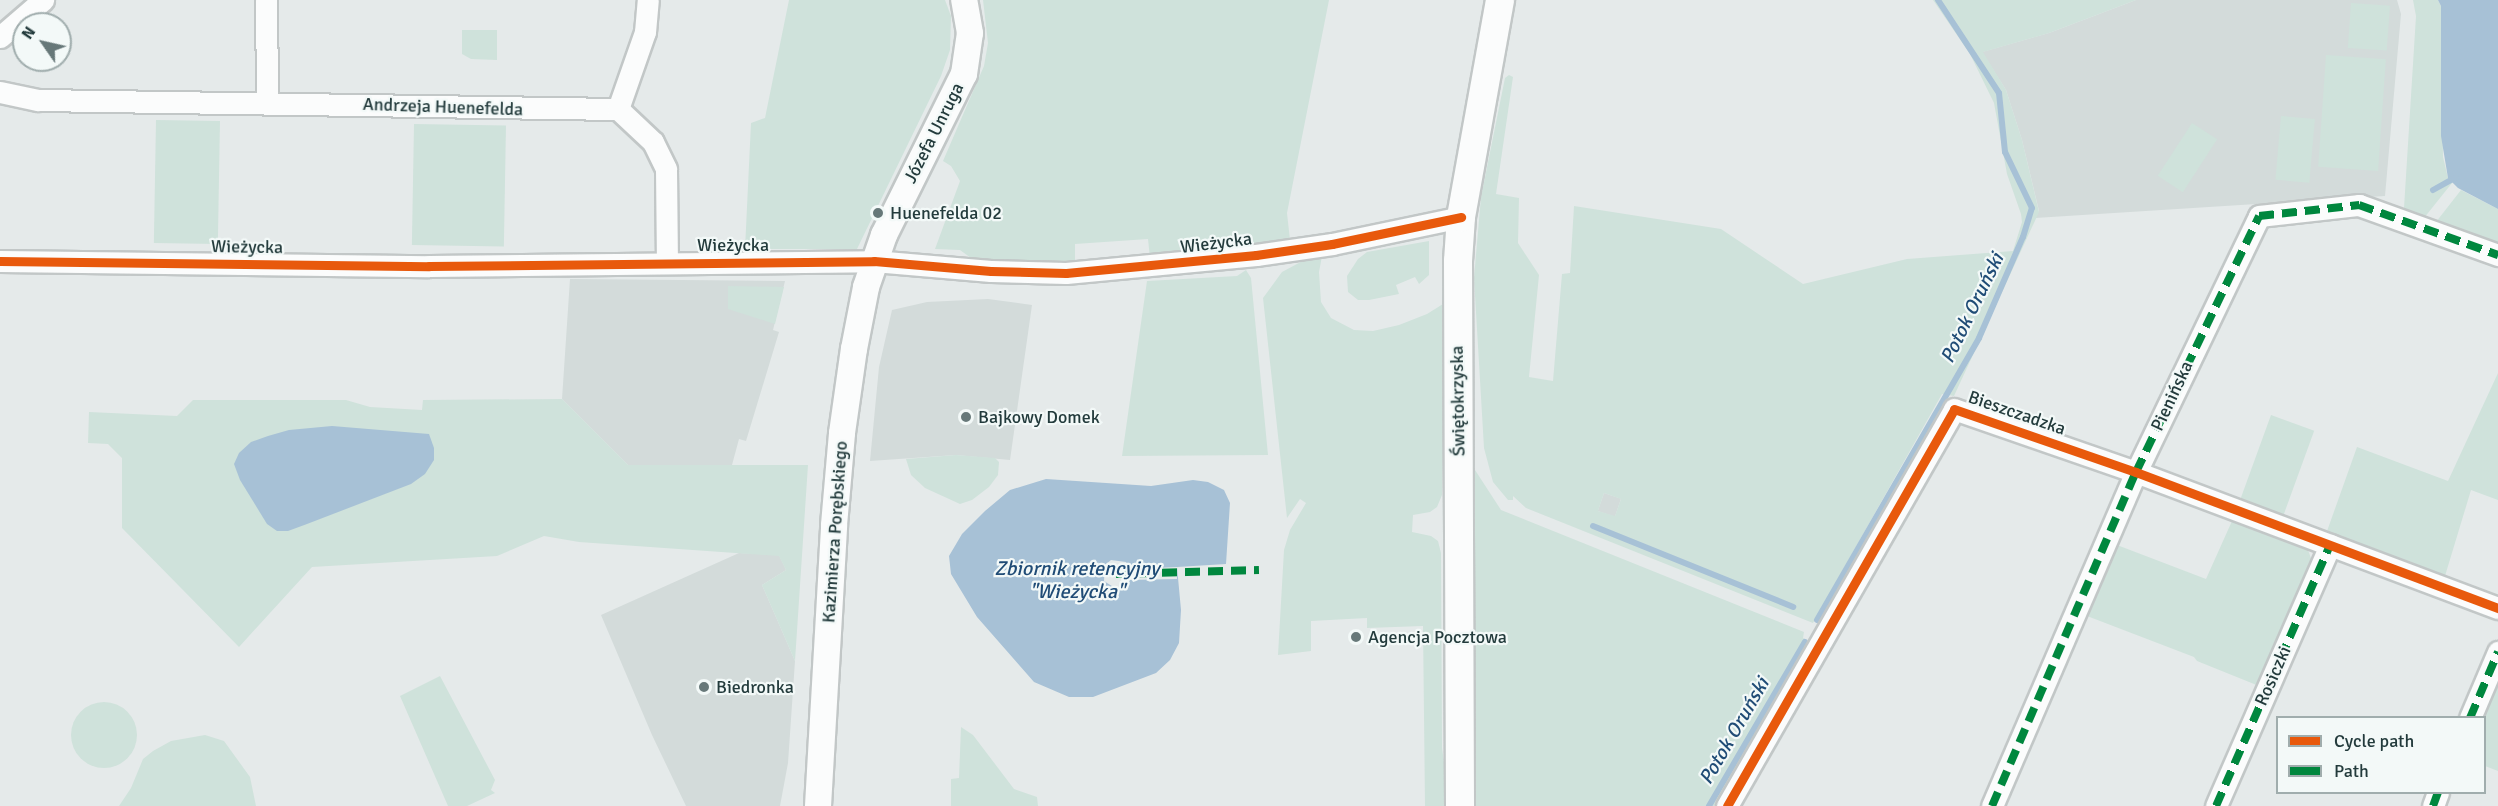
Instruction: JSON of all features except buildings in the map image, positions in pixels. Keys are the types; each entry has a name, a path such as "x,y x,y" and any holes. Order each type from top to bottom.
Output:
{"main road":[{"name":"Świętokrzyska","path":"1460,806 1457,334 1461,217 1500,0"}],"street":[{"path":"0,37 43,0"},
{"path":"266,0 267,102"},
{"path":"648,0 645,32 618,109 653,142 666,169 667,262"},
{"name":"Józefa Unruga","path":"874,261 884,235 964,74 970,33 964,0"},
{"name":"Andrzeja Huenefelda","path":"0,92 38,100 618,109"},
{"name":"Pienińska","path":"1992,806 2136,472 2259,216 2360,205 2498,255"},
{"name":"Wieżycka","path":"0,261 429,266 874,261 991,271 1077,272 1256,255 1332,244 1461,217"},
{"name":"Kazimierza Porębskiego","path":"818,806 842,433 854,349 874,261"},
{"name":"Bieszczadzka","path":"1727,806 1953,409 2136,472 2498,609"},
{"name":"Rosiczki","path":"2216,806 2330,545"},
{"path":"2470,716 2498,652"}],"shaded area":[{"path":"789,0 945,0 951,16 950,50 941,76 857,249 745,249 751,123 765,118"},
{"path":"983,0 1329,0 1287,213 1290,240 1150,258 1148,239 1075,244 1075,262 996,261 971,258 960,250 935,249 960,181 951,166 943,161 984,66 988,43"},
{"path":"1933,0 2136,0 2049,33 1983,52 2006,90 2022,140 2039,212 1954,396 1942,394 1813,623 1526,508 1513,496 1513,500 1508,500 1493,482 1484,448 1474,278 1481,197 1505,78 1509,75 1513,77 1496,194 1519,198 1518,243 1539,275 1529,377 1553,381 1562,274 1570,273 1574,206 1721,229 1803,284 1907,259 2013,251 2022,222 2021,214 2007,174 1994,103 1970,54","holes":["1604,493 1621,499 1615,516 1598,511"]},
{"path":"2136,0 2397,0 2401,14 2385,196 2035,218 2039,211 2022,140 2006,90 1982,52 2049,33"},
{"path":"2413,0 2438,0 2441,6 2443,157 2448,178 2452,183 2424,218 2407,212 2404,208 2416,16"},
{"path":"2351,3 2390,6 2387,51 2348,48"},
{"path":"462,30 497,30 497,60 471,59 462,54"},
{"path":"2326,55 2386,59 2378,171 2318,167"},
{"path":"2281,116 2315,119 2309,183 2275,180"},
{"path":"156,120 220,121 218,244 154,243"},
{"path":"2192,123 2217,139 2183,192 2158,176"},
{"path":"414,124 506,126 504,247 412,245"},
{"path":"2461,190 2498,209 2498,245 2436,222"},
{"path":"1429,241 1429,275 1419,284 1415,277 1396,285 1399,294 1369,300 1358,300 1348,292 1347,276 1358,259 1367,252"},
{"path":"1322,256 1319,272 1321,302 1331,318 1354,330 1373,331 1399,325 1427,314 1443,304 1446,307 1442,495 1437,507 1430,512 1413,515 1412,532 1431,536 1438,541 1441,553 1442,748 1448,790 1447,806 1425,806 1423,626 1367,628 1367,618 1311,621 1311,651 1278,655 1284,550 1290,530 1306,503 1300,499 1287,518 1263,298 1282,272 1310,257"},
{"path":"1246,270 1251,278 1268,455 1122,456 1147,281 1237,276"},
{"path":"570,279 785,281 773,330 779,332 746,441 739,439 732,465 628,465 562,399"},
{"path":"728,286 784,287 775,324 728,309"},
{"name":"Bajkowy Domek","path":"988,299 1032,305 1010,460 956,455 870,461 879,367 892,310 927,302"},
{"path":"2498,373 2498,500 2471,490 2445,576 2326,534 2357,447 2448,481"},
{"path":"562,399 628,465 808,465 795,661 762,585 786,570 779,556 579,542 544,536 497,556 312,567 239,647 122,528 122,458 108,444 88,443 89,412 177,416 193,400 346,400 370,407 422,410 423,400"},
{"path":"2271,415 2314,431 2283,517 2240,501"},
{"path":"956,455 995,458 999,462 998,475 989,487 972,500 960,504 925,488 911,475 906,459"},
{"path":"1475,470 1501,510 1804,632 1803,638 1810,642 1719,806 1473,806"},
{"path":"1604,493 1621,499 1615,517 1598,511"},
{"path":"2232,521 2308,550 2313,564 2259,686 2197,661 2194,657 2087,616 2117,545 2206,579"},
{"path":"739,553 779,555 786,570 762,585 795,661 788,763 780,806 686,806 652,735 601,615"},
{"path":"440,676 495,780 491,790 495,793 467,806 448,806 400,696"},
{"path":"2494,687 2498,688 2498,771 2486,766 2486,716 2481,716"},
{"path":"104,702 116,705 127,712 134,723 137,735 134,747 127,758 116,765 104,768 92,765 81,758 74,747 71,735 74,723 81,712 92,705"},
{"path":"961,727 973,735 1014,789 1037,797 1038,806 951,806 951,779 959,778"},
{"path":"205,735 224,741 250,777 256,806 119,806 131,788 143,759 171,741"}],"water":[{"path":"2438,0 2498,0 2498,209 2458,188 2448,178 2441,136 2441,6"},
{"path":"332,426 429,434 434,448 434,460 425,474 411,484 288,531 277,531 267,524 240,480 234,464 239,453 251,442 268,436 289,430"},
{"name":"Zbiornik retencyjny \"Wieżycka\"","path":"1046,479 1151,486 1193,480 1208,482 1224,490 1230,503 1226,564 1177,567 1181,610 1179,643 1170,660 1156,673 1093,697 1069,697 1034,682 977,617 951,574 949,556 962,534 985,511 1010,490"}],"pier":[{"path":"1111,560 1126,562 1132,569 1177,567 1177,579 1130,580 1126,587 1118,590 1104,581 1105,565"}],"waterway":[{"name":"Potok Oruński","path":"1817,620 1979,338 2023,237 2032,208 2005,152 1999,93 1938,0"},
{"path":"2433,190 2456,177"},
{"path":"1593,526 1793,607"},
{"name":"Potok Oruński","path":"1709,806 1805,642"}],"marked path":[{"path":"1992,806 2136,472 2259,216 2359,205 2498,255"},
{"path":"2216,806 2330,545"},
{"path":"1116,574 1259,570"},
{"path":"2471,716 2498,652"},
{"path":"2433,806 2437,794"}],"cycle path":[{"path":"0,261 429,266 874,261 991,271 1066,273 1256,255 1332,244 1461,217"},
{"path":"1727,806 1954,409 2136,472 2498,608"}],"place":[{"name":"Huenefelda 02","path":"878,213"},
{"name":"Bajkowy Domek","path":"966,417"},
{"name":"Agencja Pocztowa","path":"1356,637"},
{"name":"Biedronka","path":"704,687"}]}
